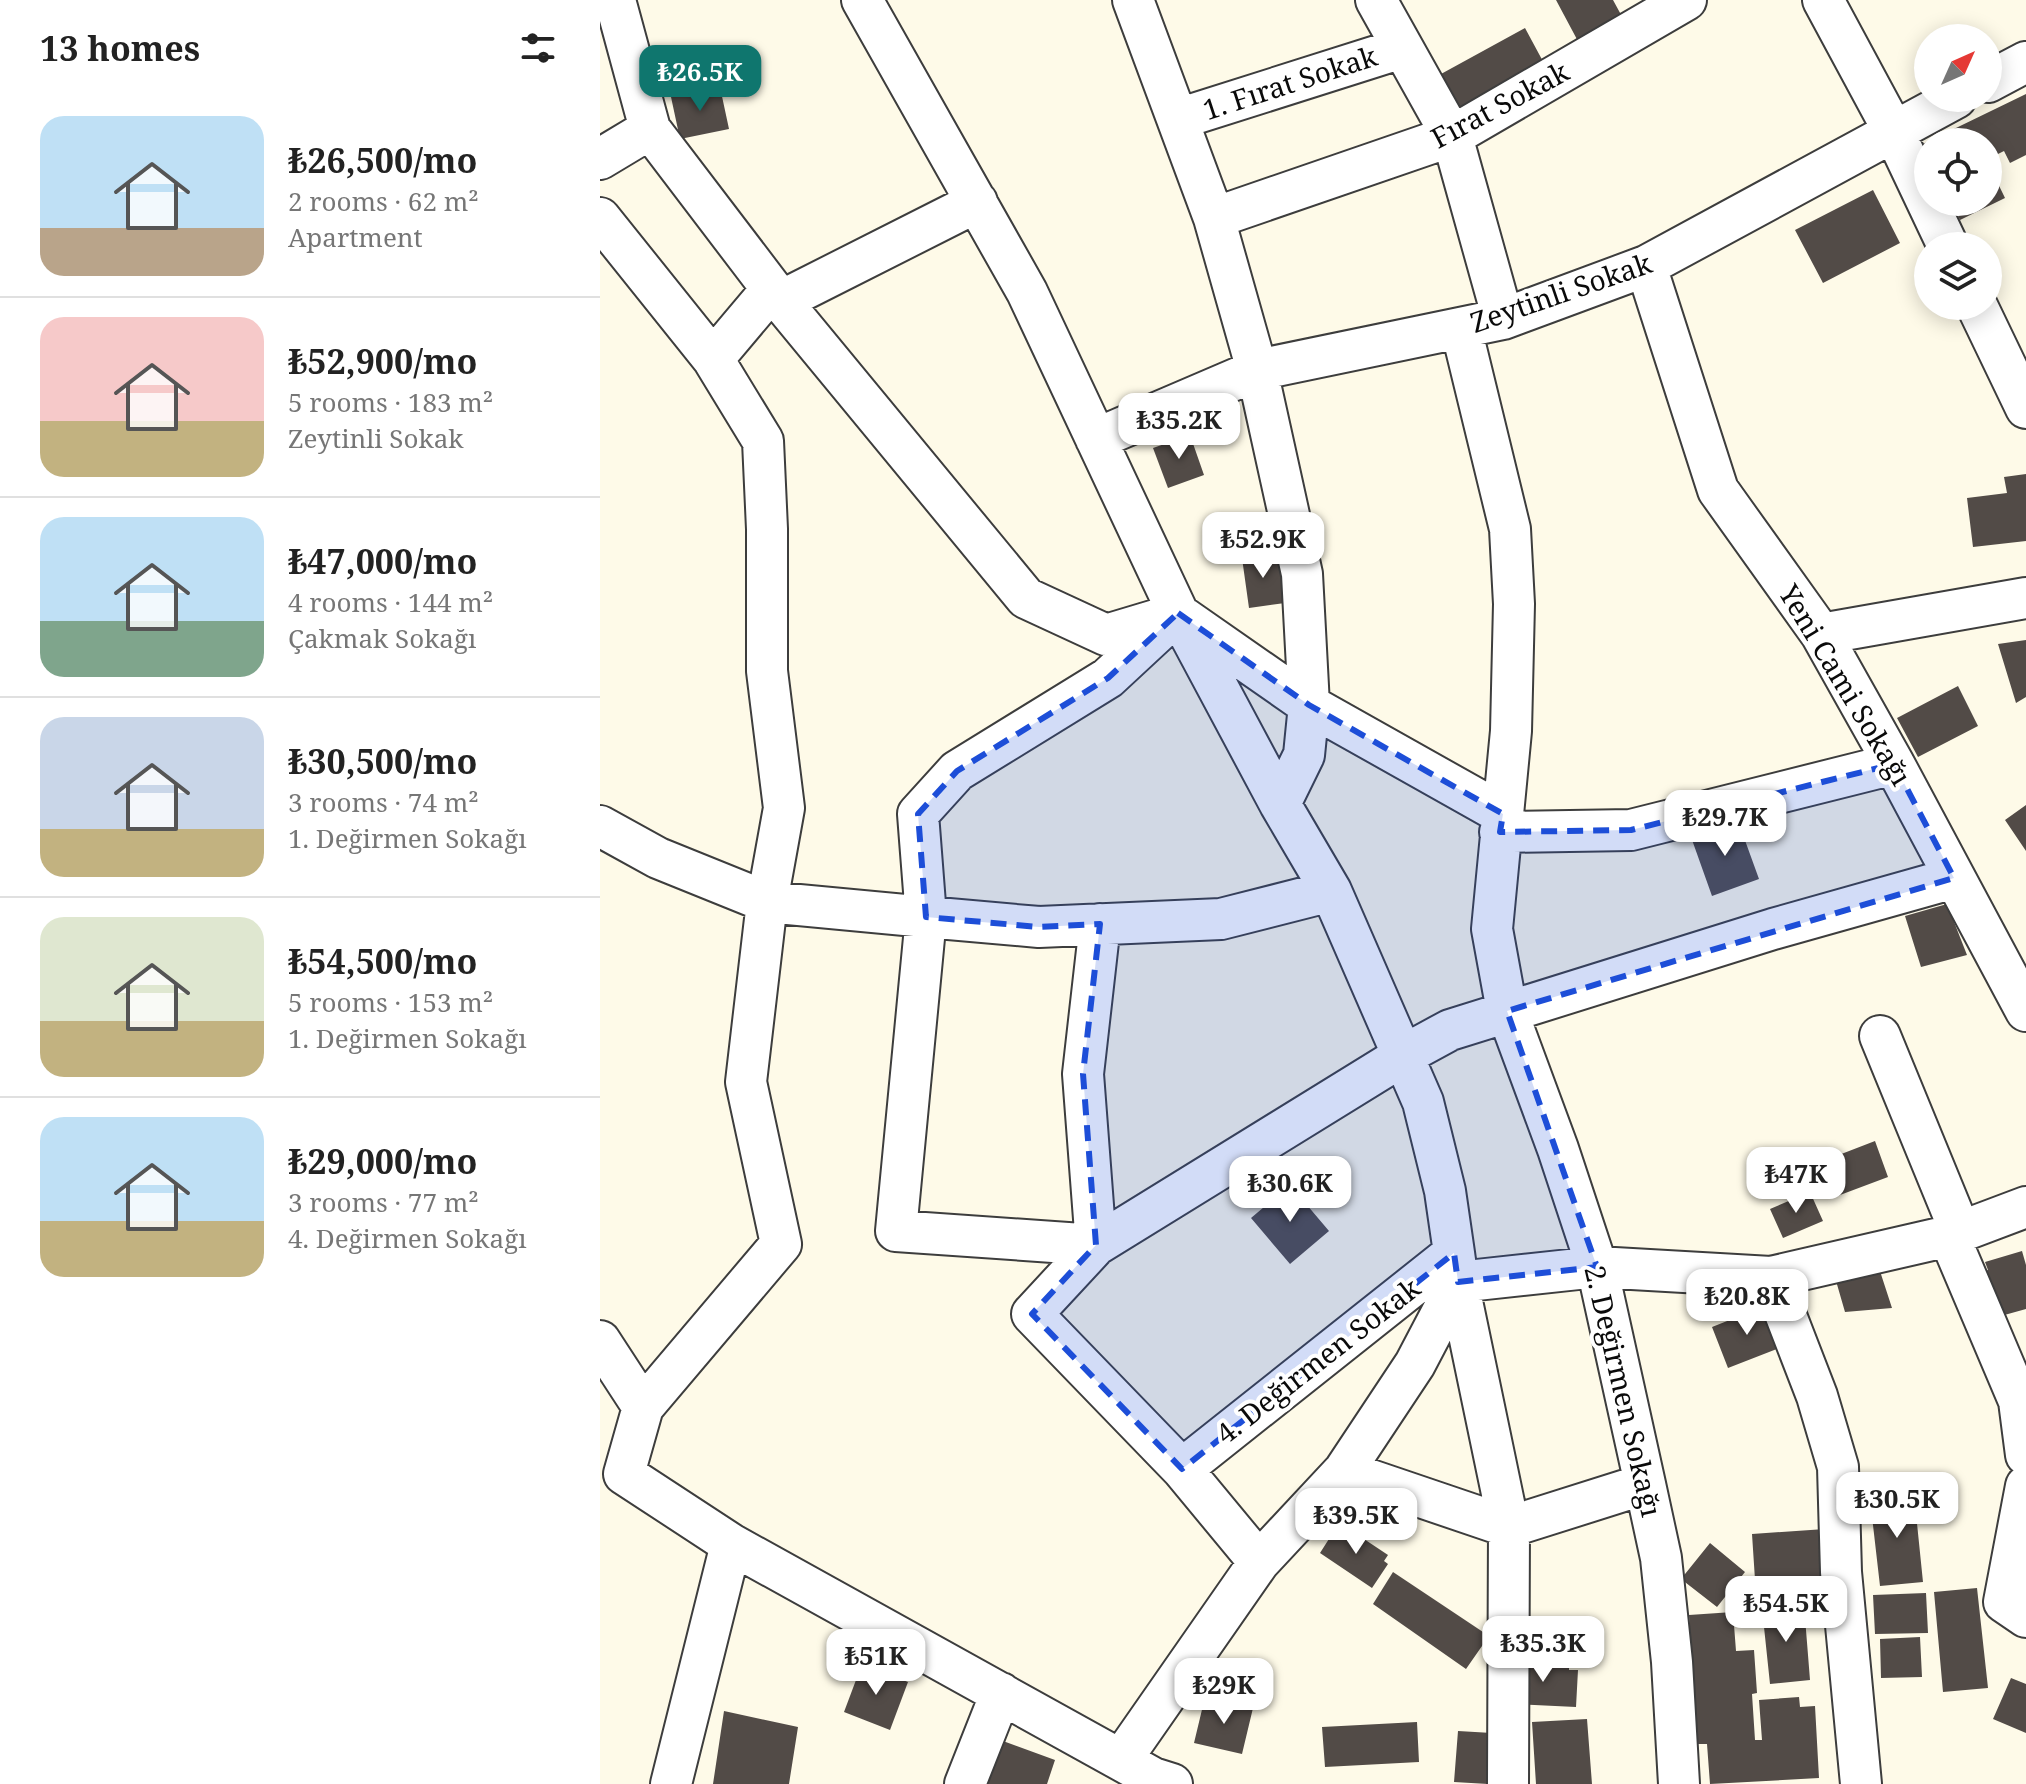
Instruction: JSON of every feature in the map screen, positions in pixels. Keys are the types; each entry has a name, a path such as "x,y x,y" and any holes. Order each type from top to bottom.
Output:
{"street":[{"path":"615,0 650,129 776,295 1026,598 1106,635 1178,613"},
{"path":"862,0 1027,292 1178,613 1280,804 1331,891 1423,1102 1445,1191 1456,1267 1509,1527 1508,1784"},
{"path":"1133,0 1214,218 1257,370 1302,574 1309,705 1304,755 1280,804"},
{"path":"1376,0 1452,136 1503,319"},
{"name":"Fırat Sokak","path":"1214,218 1452,136 1686,0"},
{"path":"1823,0 1893,130 1941,232"},
{"name":"1. Fırat Sokak","path":"1178,119 1402,48"},
{"path":"2002,75 2026,62"},
{"name":"Zeytinli Sokak","path":"1096,439 1257,370 1503,319 1646,266 1928,112"},
{"path":"600,159 650,129"},
{"path":"713,359 776,295 977,202"},
{"path":"600,218 713,359 763,441 767,529 767,671 784,808 767,902 746,1082 781,1244 643,1407 612,1470 731,1544 1150,1777 1259,1562 1344,1471 1415,1364 1456,1267"},
{"name":"Yeni Cami Sokağı","path":"1646,266 1718,490 1821,634 2026,1011"},
{"path":"1984,320 2026,408"},
{"name":"2. Değirmen Sokağı","path":"1461,328 1510,529 1514,604 1511,731 1492,929 1507,1011 1597,1267 1645,1484 1661,1558 1672,1662 1679,1784"},
{"path":"1821,634 2026,598"},
{"path":"1178,613 1309,705 1502,823 1631,830 1894,764"},
{"path":"1096,1245 896,1231 926,917 918,814 957,771 1108,678 1178,613"},
{"path":"600,826 658,858 767,902 926,917 1039,927 1221,919 1331,891"},
{"path":"1259,1562 1182,1469 1032,1314 1096,1245 1404,1055 1450,1030 1773,929 1954,878"},
{"path":"1096,1245 1083,1074 1100,924"},
{"path":"1880,1036 2019,1401 2026,1455"},
{"path":"1456,1267 1597,1267 1771,1277 1954,1234 2026,1207"},
{"name":"4. Değirmen Sokak","path":"1182,1469 1456,1267"},
{"path":"1771,1277 1817,1396 1838,1467 1841,1572 1861,1784"},
{"path":"600,1341 643,1407"},
{"path":"1344,1471 1509,1527 1645,1484"},
{"path":"2026,1486 2004,1602 2026,1617"},
{"path":"671,1784 731,1544"},
{"path":"965,1784 1001,1693"}],"highlighted area":[{"path":"1178,613 1309,705 1503,814 1500,832 1631,830 1894,764 1954,878 1507,1011 1597,1267 1458,1282 1454,1253 1182,1469 1032,1314 1096,1245 1083,1074 1100,924 1039,927 926,917 918,814 957,771 1108,678"}],"building":[{"path":"1556,0 1613,0 1625,22 1580,45"},
{"path":"1525,28 1546,67 1462,113 1441,74"},
{"path":"720,87 729,129 680,139 671,97"},
{"path":"2026,94 2026,155 2010,163 2002,152 2002,128 1956,128 1989,112 2002,112 2002,106"},
{"path":"1873,190 1900,243 1823,283 1795,230"},
{"path":"1190,435 1204,475 1168,488 1153,448"},
{"path":"2026,474 2026,541 1973,547 1967,498 2007,493 2004,477"},
{"path":"1277,552 1285,603 1249,608 1242,558"},
{"path":"2026,640 2026,697 2016,703 1998,644"},
{"path":"1958,686 1978,726 1918,757 1897,718"},
{"path":"2026,805 2026,851 2005,820"},
{"path":"1738,821 1759,879 1712,896 1691,837"},
{"path":"1947,904 1967,955 1921,967 1905,916"},
{"path":"1875,1141 1888,1177 1832,1198 1818,1163"},
{"path":"1290,1185 1329,1231 1290,1264 1251,1218"},
{"path":"1810,1192 1823,1221 1783,1238 1770,1209"},
{"path":"2022,1251 2026,1265 2026,1309 1990,1319 1976,1274 1988,1270 1985,1262"},
{"path":"1878,1265 1892,1308 1845,1312 1834,1274"},
{"path":"1765,1306 1782,1347 1728,1368 1712,1327"},
{"path":"1914,1494 1923,1582 1880,1586 1870,1499"},
{"path":"1346,1527 1388,1555 1384,1561 1388,1564 1372,1588 1320,1553 1334,1531 1340,1535"},
{"path":"1825,1529 1830,1590 1756,1595 1752,1534"},
{"path":"1710,1543 1745,1572 1717,1607 1681,1579"},
{"path":"1393,1572 1489,1636 1466,1669 1373,1604"},
{"path":"1977,1588 1988,1688 1943,1692 1934,1592"},
{"path":"1926,1593 1928,1633 1875,1634 1873,1595"},
{"path":"1804,1605 1810,1680 1770,1684 1762,1608"},
{"path":"1733,1612 1736,1651 1754,1650 1757,1693 1752,1694 1755,1740 1762,1740 1759,1700 1799,1697 1800,1707 1815,1706 1819,1778 1710,1784 1707,1744 1697,1744 1689,1615"},
{"path":"1920,1637 1922,1677 1881,1678 1880,1639"},
{"path":"1513,1655 1532,1656 1532,1663 1569,1665 1569,1670 1578,1670 1576,1707 1512,1704"},
{"path":"862,1664 908,1682 890,1730 844,1712"},
{"path":"2011,1678 2026,1684 2026,1733 1993,1719"},
{"path":"1205,1697 1253,1708 1242,1754 1194,1743"},
{"path":"724,1711 798,1727 789,1784 713,1784"},
{"path":"1587,1719 1592,1784 1536,1784 1532,1722"},
{"path":"1417,1722 1419,1762 1325,1767 1322,1727"},
{"path":"1458,1731 1492,1733 1488,1784 1454,1782"},
{"path":"1003,1741 1055,1760 1047,1784 988,1784"}]}
